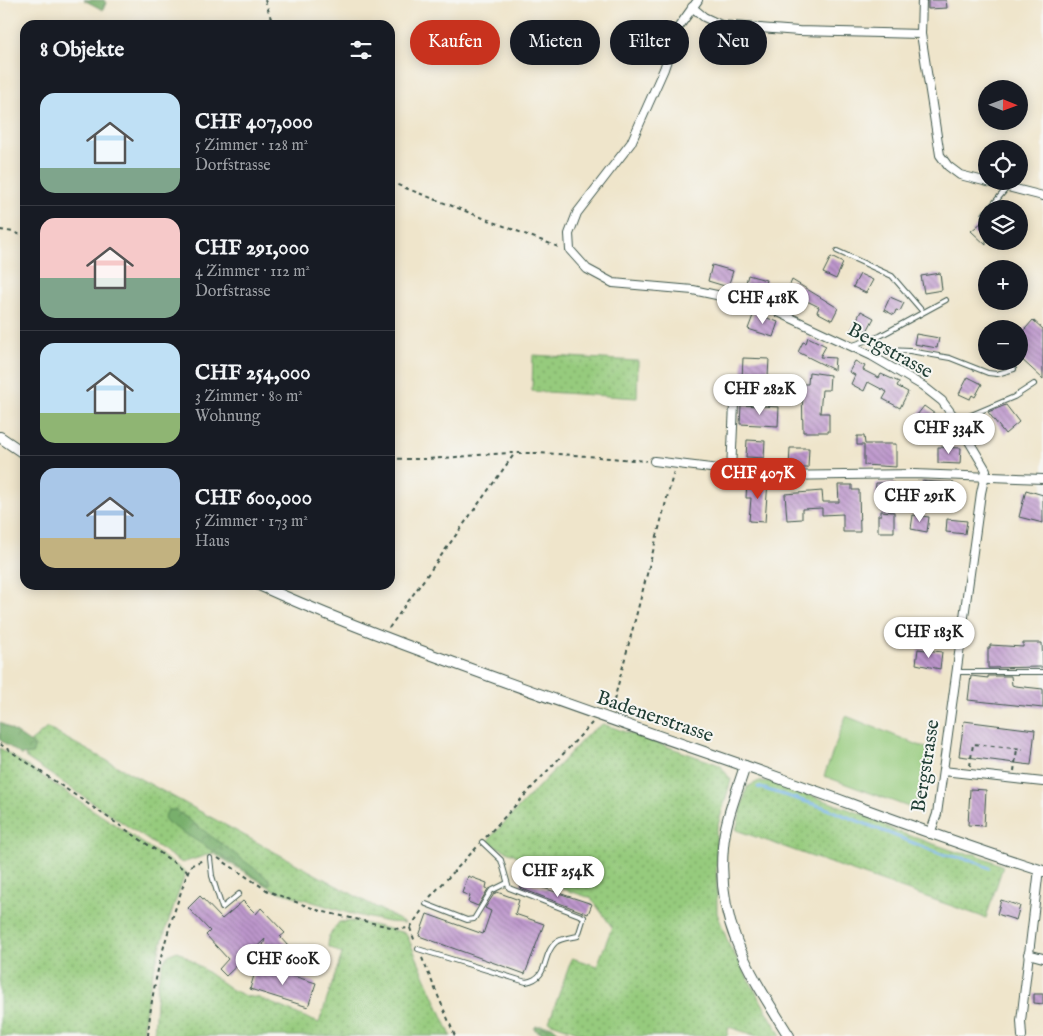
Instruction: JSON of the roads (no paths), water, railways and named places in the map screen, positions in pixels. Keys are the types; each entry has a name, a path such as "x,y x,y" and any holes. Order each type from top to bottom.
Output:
{"street":[{"path":"698,0 692,7 704,17 721,25 798,31 920,34"},
{"path":"922,0 920,34 940,155 948,166 960,175 978,179"},
{"name":"Bergstrasse","path":"692,7 678,28 664,69 631,143 577,213 569,234 570,250 587,269 613,283 693,290 763,305 872,356 923,386 942,401 957,421 986,470 986,476 981,493 937,814 930,834"},
{"path":"1022,190 1043,196"},
{"path":"731,471 734,404 737,399 783,400"},
{"path":"0,437 20,451"},
{"path":"654,461 774,476 870,474 1043,479"},
{"name":"Badenerstrasse","path":"270,590 311,609 383,637 604,718 745,766 930,834 1041,870"},
{"path":"745,766 723,845 721,883 726,914 750,973 789,1036"},
{"path":"943,771 1043,782"},
{"path":"1022,1036 1021,1021 1028,954 1041,870"},
{"path":"1028,954 1043,958"}],"lane":[{"path":"996,200 1005,190"},
{"path":"837,251 892,276 923,312"},
{"path":"850,346 880,336 946,300"},
{"path":"872,356 886,350 910,351 950,358 978,369"},
{"path":"980,370 997,374 1011,370"},
{"path":"957,421 1014,397 1034,384"},
{"path":"957,672 1043,672"},
{"path":"418,949 526,982 534,981 541,975 553,945 559,941 578,936 584,917 509,888 501,860 482,842"},
{"path":"210,858 212,876 222,908 239,894"},
{"path":"426,904 467,920 474,919 491,891 507,883"}],"waterway":[{"path":"758,787 823,807 941,854 972,860 989,868"}]}
